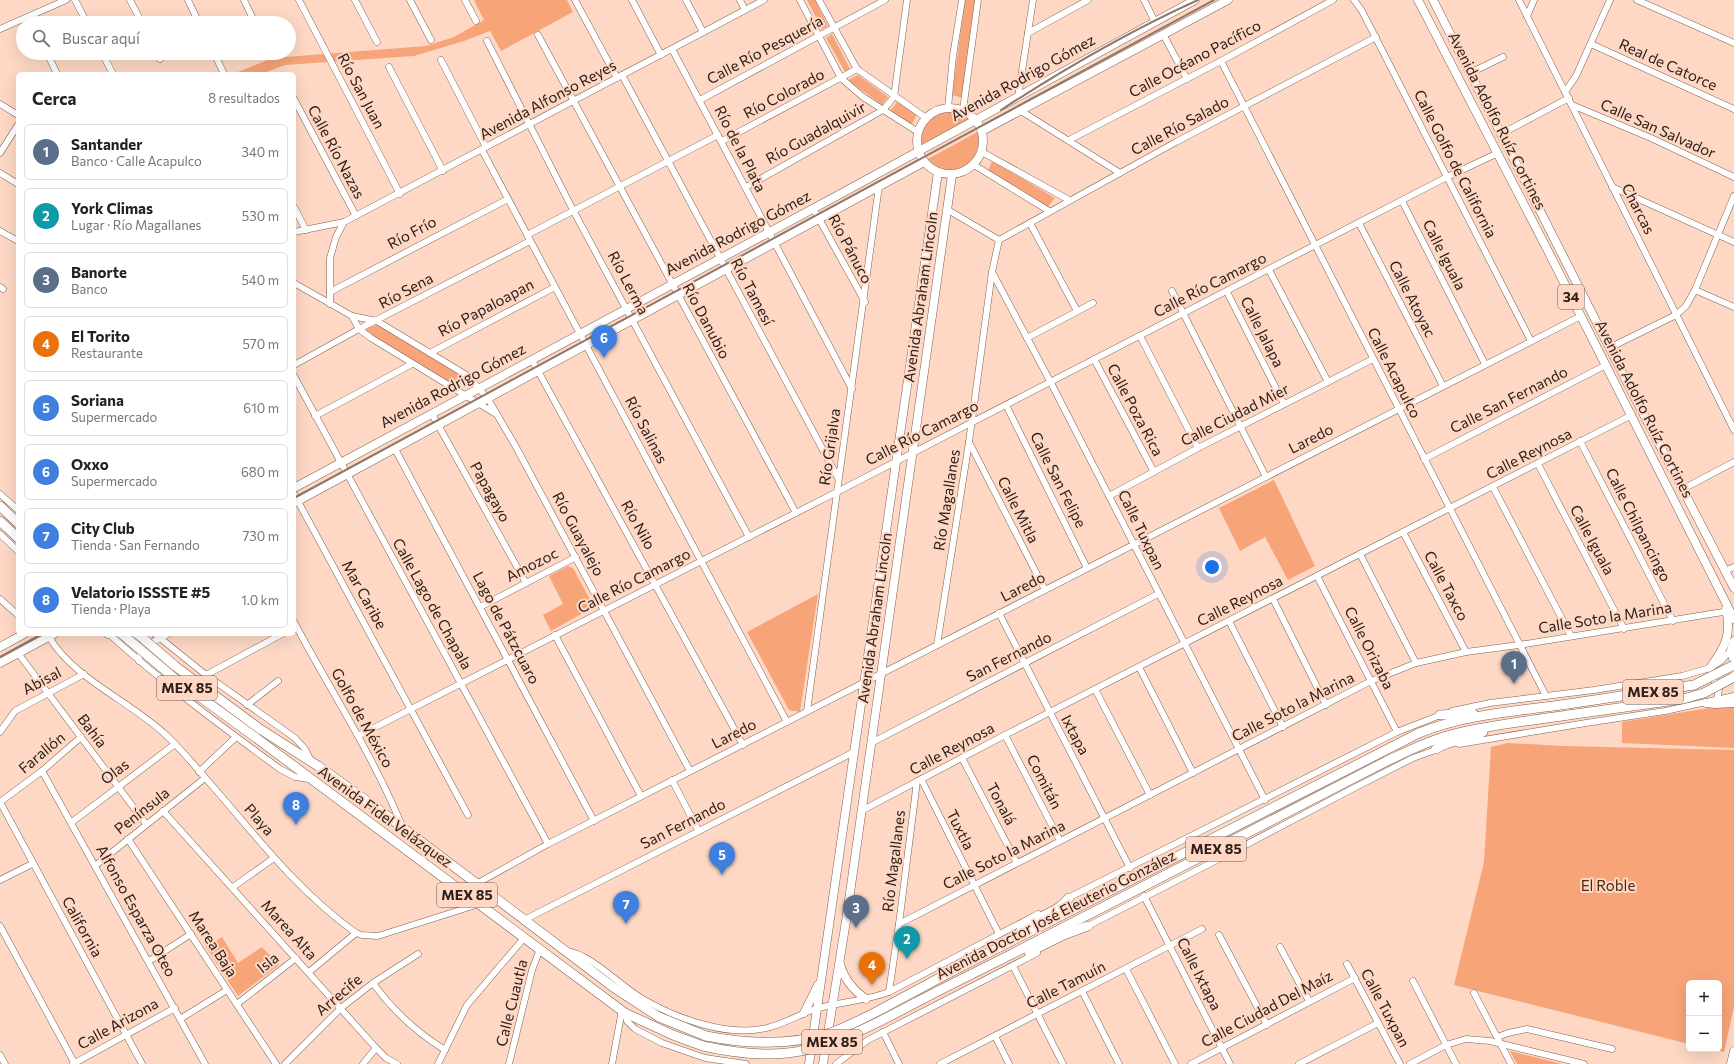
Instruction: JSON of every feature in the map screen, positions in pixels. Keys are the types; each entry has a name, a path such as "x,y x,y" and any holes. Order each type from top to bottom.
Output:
{"highway":[{"path":"0,506 16,521"},
{"path":"0,520 16,536"},
{"name":"Avenida Fidel Velázquez","path":"124,636 174,677 309,779 623,1011 673,1035 702,1046"},
{"name":"Avenida Fidel Velázquez","path":"140,636 175,666 260,729 312,762 403,828 478,883 562,950 613,987 659,1017 706,1036"},
{"name":"Avenida Doctor José Eleuterio González","path":"706,1036 732,1041 769,1042 799,1040 820,1036 851,1024 945,974 1408,738 1439,725 1482,716 1694,685 1734,664"},
{"name":"Avenida Doctor José Eleuterio González","path":"702,1046 752,1054 797,1051 850,1035 1010,955 1404,752 1435,739 1488,728 1568,715 1683,699 1704,693 1734,677"},
{"path":"1440,714 1470,712 1482,716"},
{"path":"1436,749 1448,742 1481,733 1488,728"},
{"path":"1018,937 1026,927 1062,906 1069,898"},
{"path":"1010,955 1017,956 1026,953 1070,932 1088,926"}],"main road":[{"name":"Avenida Rodrigo Gómez","path":"296,487 720,259 1195,0"},
{"name":"Avenida Rodrigo Gómez","path":"982,131 1228,0"},
{"name":"Avenida Adolfo Ruíz Cortines","path":"1418,0 1632,415 1722,595 1730,614 1727,641 1708,669"},
{"name":"Avenida Adolfo Ruíz Cortines","path":"1433,0 1609,348 1734,588"},
{"path":"948,108 962,110 975,120 982,131 984,138 982,152 974,165 960,173 952,175 938,172 924,162 918,151 918,132 926,118 939,110 948,108"},
{"name":"Avenida Rodrigo Gómez","path":"296,499 347,475 632,319 924,162"},
{"path":"809,1064 938,172"},
{"name":"Avenida Abraham Lincoln","path":"823,1064 846,922 952,175"},
{"path":"0,647 20,636"},
{"path":"0,663 49,636"},
{"path":"1734,642 1731,650 1734,664"},
{"path":"1706,702 1715,704 1734,703"},
{"path":"831,914 835,921 846,922"},
{"path":"828,934 836,930 843,935"},
{"path":"839,960 848,982 866,999"},
{"path":"804,1013 822,980"},
{"path":"1731,1064 1734,1051"}],"street":[{"path":"37,16 66,0"},
{"path":"75,0 83,16"},
{"path":"130,0 138,16"},
{"path":"188,0 196,16"},
{"path":"244,0 252,16"},
{"name":"Río San Juan","path":"299,0 400,194"},
{"path":"355,0 377,42"},
{"path":"410,0 431,40"},
{"path":"465,0 476,21"},
{"name":"Río Tamesí","path":"575,0 668,161 838,478"},
{"path":"632,0 661,55"},
{"path":"686,0 703,32"},
{"path":"740,0 745,10"},
{"name":"Avenida Alfonso Reyes","path":"296,232 344,222 400,194 764,0"},
{"path":"800,0 841,78 852,89 918,132"},
{"path":"819,0 857,69 926,118"},
{"name":"Calle Río Pesquería","path":"700,100 885,0"},
{"path":"894,96 908,0"},
{"path":"948,108 953,56 962,0"},
{"path":"962,110 978,0"},
{"path":"1018,97 1033,0"},
{"path":"1028,33 1088,0"},
{"path":"1144,0 1155,22"},
{"name":"Calle Océano Pacífico","path":"1070,140 1221,61 1333,0"},
{"name":"Calle Golfo de California","path":"1354,0 1362,11 1376,37 1531,341"},
{"name":"Charcas","path":"1519,0 1734,430"},
{"path":"1527,16 1534,0"},
{"path":"1565,92 1576,76 1610,0"},
{"path":"1637,0 1734,43"},
{"path":"0,30 16,25"},
{"name":"Río Danubio","path":"538,34 619,188 796,513"},
{"path":"1163,34 1187,79"},
{"name":"Calle Río Salado","path":"999,240 1069,200 1376,37"},
{"name":"Río Lerma","path":"487,41 574,212 749,537"},
{"name":"Real de Catorce","path":"1591,44 1734,109"},
{"name":"Río de la Plata","path":"672,49 722,141 768,233 852,389"},
{"path":"1470,74 1502,57"},
{"path":"50,60 56,72"},
{"path":"106,60 112,72"},
{"path":"217,60 223,72"},
{"name":"Río Salinas","path":"441,60 508,199 787,722"},
{"name":"Calle Acapulco","path":"1221,61 1546,696"},
{"path":"389,67 443,170"},
{"name":"Río Colorado","path":"722,141 857,69"},
{"name":"Río Guadalquivir","path":"746,187 883,110 894,96"},
{"path":"1501,134 1569,98"},
{"name":"Calle Río Nazas","path":"296,103 356,216"},
{"path":"0,104 16,114"},
{"name":"Calle San Salvador","path":"1572,105 1651,138 1734,177"},
{"path":"1020,111 1070,140 1120,173"},
{"path":"0,153 16,128"},
{"name":"Río Sena","path":"296,364 718,135"},
{"path":"982,152 1069,200"},
{"name":"Calle Río Camargo","path":"358,736 837,492 1050,381 1183,315 1448,177 1498,153"},
{"path":"974,165 1049,212"},
{"path":"0,174 16,183"},
{"name":"Río Grijalva","path":"807,712 838,478 880,186"},
{"path":"1612,187 1734,242"},
{"path":"1609,348 1676,315 1686,306 1695,290 1734,196"},
{"name":"Río Frío","path":"330,292 508,199"},
{"name":"Calle Iguala","path":"1402,201 1485,364"},
{"name":"Río Pánuco","path":"813,208 864,302"},
{"path":"948,210 999,240"},
{"path":"296,211 306,230"},
{"path":"330,304 330,258 336,237 344,222"},
{"path":"1030,223 1077,311"},
{"name":"Calle Atoyac","path":"1359,223 1443,386"},
{"path":"0,231 16,241"},
{"name":"Río Magallanes","path":"937,645 972,422 992,272 999,240"},
{"path":"1269,270 1328,382"},
{"name":"Calle Tuxpan","path":"992,272 1050,381 1184,645 1265,800"},
{"path":"296,284 352,316 359,329"},
{"name":"Río Papaloapan","path":"430,353 555,286"},
{"path":"1695,290 1734,307"},
{"path":"1172,291 1266,476"},
{"name":"Calle Jalapa","path":"1227,292 1284,404"},
{"path":"1027,338 1093,303"},
{"name":"Río Guayalejo","path":"352,316 377,321 460,370 480,388 499,416 690,771"},
{"name":"Laredo","path":"478,883 594,820 1581,316"},
{"name":"Río Guayalejo","path":"359,329 412,364 480,403 499,416"},
{"path":"1140,336 1198,448"},
{"name":"Calle Poza Rica","path":"1094,359 1154,472"},
{"name":"Río Nilo","path":"532,360 743,745"},
{"name":"Calle Ciudad Mier","path":"1109,496 1198,448 1373,360"},
{"path":"315,416 412,364"},
{"name":"Calle San Fernando","path":"1424,459 1606,365"},
{"name":"Calle Lago de Chapala","path":"296,380 548,844"},
{"name":"Calle San Felipe","path":"1006,404 1088,568"},
{"name":"Papagayo","path":"432,414 526,583"},
{"name":"Calle Reynosa","path":"861,811 1005,735 1184,645 1632,415"},
{"name":"Calle Mitla","path":"969,442 1045,590"},
{"name":"Calle Chilpancingo","path":"1580,442 1673,620"},
{"name":"Lago de Pátzcuaro","path":"395,449 594,820"},
{"path":"1683,489 1734,462"},
{"name":"Calle Iguala","path":"1538,464 1624,629"},
{"path":"1493,487 1571,636"},
{"path":"0,494 16,508"},
{"name":"Mar Caribe","path":"296,501 411,708 468,815"},
{"name":"Calle Taxco","path":"1403,532 1466,652"},
{"path":"0,534 16,549"},
{"path":"1360,554 1416,663"},
{"name":"Amozoc","path":"480,607 576,557"},
{"path":"1725,571 1734,567"},
{"name":"Calle Orizaba","path":"1317,576 1397,732"},
{"name":"San Fernando","path":"872,742 1158,594"},
{"path":"0,598 16,613"},
{"path":"1273,599 1326,705"},
{"name":"Ixtapa","path":"999,613 1049,713 1130,868"},
{"name":"Calle Soto la Marina","path":"899,924 1371,682 1416,663 1466,652 1624,629 1673,620 1730,614"},
{"path":"1230,621 1283,727"},
{"name":"Golfo de México","path":"296,627 358,736 392,802 403,828"},
{"path":"555,635 641,796"},
{"name":"Playa","path":"52,636 66,660 152,723 176,744 274,858 310,897 356,933 378,936 480,904"},
{"path":"111,636 139,661 236,737 285,773 295,777 309,779"},
{"path":"158,636 206,675 295,738 305,749 312,762"},
{"path":"139,661 140,654 143,650 164,636"},
{"path":"206,675 278,636"},
{"path":"562,950 574,952 582,956 628,990 670,1013 705,1024 731,1029 759,1030 778,1025 817,1008 866,999 889,992 1069,898 1397,732 1440,714 1490,703 1670,678 1708,669 1720,662 1731,650"},
{"name":"Bahía","path":"18,653 146,824"},
{"path":"1139,667 1193,773"},
{"path":"1708,669 1717,684 1719,692 1717,700"},
{"name":"Abisal","path":"0,732 14,711 84,674"},
{"path":"247,705 278,681"},
{"path":"1095,689 1150,796"},
{"path":"836,1064 868,1040 883,1032 1414,758 1436,749 1665,711 1734,696"},
{"name":"Comitán","path":"1005,735 1060,841"},
{"name":"Farallón","path":"0,802 42,771 81,737"},
{"path":"199,772 236,737"},
{"name":"Olas","path":"72,822 118,786 176,744"},
{"name":"San Fernando","path":"524,920 698,830 854,752"},
{"name":"Tonalá","path":"962,758 1017,863"},
{"name":"Alfonso Esparza Oteo","path":"42,771 96,865 205,1064"},
{"name":"Península","path":"96,865 128,838 206,778"},
{"path":"672,780 698,830"},
{"name":"Río Magallanes","path":"889,992 919,780"},
{"name":"Tuxtla","path":"919,780 999,934"},
{"name":"California","path":"0,802 32,864 142,1064"},
{"name":"Marea Alta","path":"164,811 376,1048 386,1058 397,1064"},
{"name":"Marea Baja","path":"128,838 276,1064"},
{"path":"232,887 274,858"},
{"path":"0,880 32,864"},
{"name":"Calle Ixtapa","path":"1144,896 1230,1064"},
{"path":"0,926 74,1064"},
{"name":"Calle Tamuín","path":"940,1064 952,1062 995,1036 1202,929"},
{"path":"309,972 356,933"},
{"path":"149,961 191,934"},
{"path":"1219,935 1267,1024"},
{"path":"438,1064 467,1005 524,938"},
{"path":"1280,947 1309,1001"},
{"name":"Calle Cuautla","path":"509,1064 532,970 540,949"},
{"path":"373,983 418,954"},
{"name":"Isla","path":"237,1004 296,958"},
{"name":"Calle Tuxpan","path":"1347,964 1400,1064"},
{"path":"1013,966 1063,1064"},
{"path":"1126,969 1175,1064"},
{"name":"Calle Ciudad Del Maíz","path":"1190,1064 1355,978"},
{"path":"1413,980 1456,1064"},
{"name":"Arrecife","path":"285,1064 341,1008 373,983 397,1013 428,1040 445,1050"},
{"path":"180,1019 227,990"},
{"path":"1082,992 1119,1064"},
{"path":"1474,993 1511,1064"},
{"name":"Calle Arizona","path":"74,1064 175,1008"},
{"path":"612,1064 623,1011"},
{"path":"623,1011 627,1021 635,1029 662,1044 705,1058 746,1064"},
{"path":"1299,1064 1378,1024"},
{"path":"1498,1037 1508,1033 1527,1030 1612,1049"},
{"path":"883,1032 899,1064"},
{"path":"995,1036 1009,1064"},
{"path":"1410,1064 1446,1045 1466,1039 1501,1044 1584,1064"},
{"path":"363,1064 376,1048"},
{"path":"0,1055 5,1064"}],"green space":[{"path":"474,0 567,0 573,12 501,51 490,31 464,41 414,56 285,65 266,72 238,72 268,60 296,60 296,56 426,46 454,37 484,20"},
{"path":"807,0 815,0 828,26 822,29"},
{"path":"965,0 976,0 963,98 952,95"},
{"path":"832,34 850,69 845,72 826,38"},
{"path":"858,75 888,97 882,105 848,80"},
{"path":"897,102 917,114 912,124 890,111"},
{"path":"950,111 961,112 970,119 922,145 921,138 924,126 937,114"},
{"path":"979,131 975,155 965,166 952,171 945,170 932,165 926,160"},
{"path":"992,161 1055,198 1047,208 987,174"},
{"path":"378,325 463,377 459,386 454,387 365,331 369,327"},
{"path":"1274,480 1315,566 1288,580 1265,537 1240,551 1219,508"},
{"path":"568,566 573,568 594,607 551,631 543,615 563,604 549,576"},
{"path":"818,594 800,712 789,710 747,632"},
{"path":"1734,704 1734,748 1622,743 1622,722"},
{"name":"El Roble","path":"1508,743 1563,746 1734,750 1734,1007 1724,1052 1722,1052 1722,980 1686,980 1686,1043 1454,985 1484,862 1491,747"},
{"path":"222,937 238,963 262,947 279,965 238,996 206,947"},
{"path":"1510,1051 1562,1064 1517,1064"}],"railway":[{"path":"1001,110 1097,51 1147,24 1198,0"},
{"path":"296,497 1214,0"},
{"path":"0,657 38,636"}],"place":[{"name":"Oxxo","path":"604,358"},
{"name":"Santander","path":"1514,684"},
{"name":"Velatorio ISSSTE #5","path":"296,825"},
{"name":"Soriana","path":"722,875"},
{"name":"City Club","path":"626,924"},
{"name":"Banorte","path":"856,928"},
{"name":"York Climas","path":"907,959"},
{"name":"El Torito","path":"872,985"}]}
